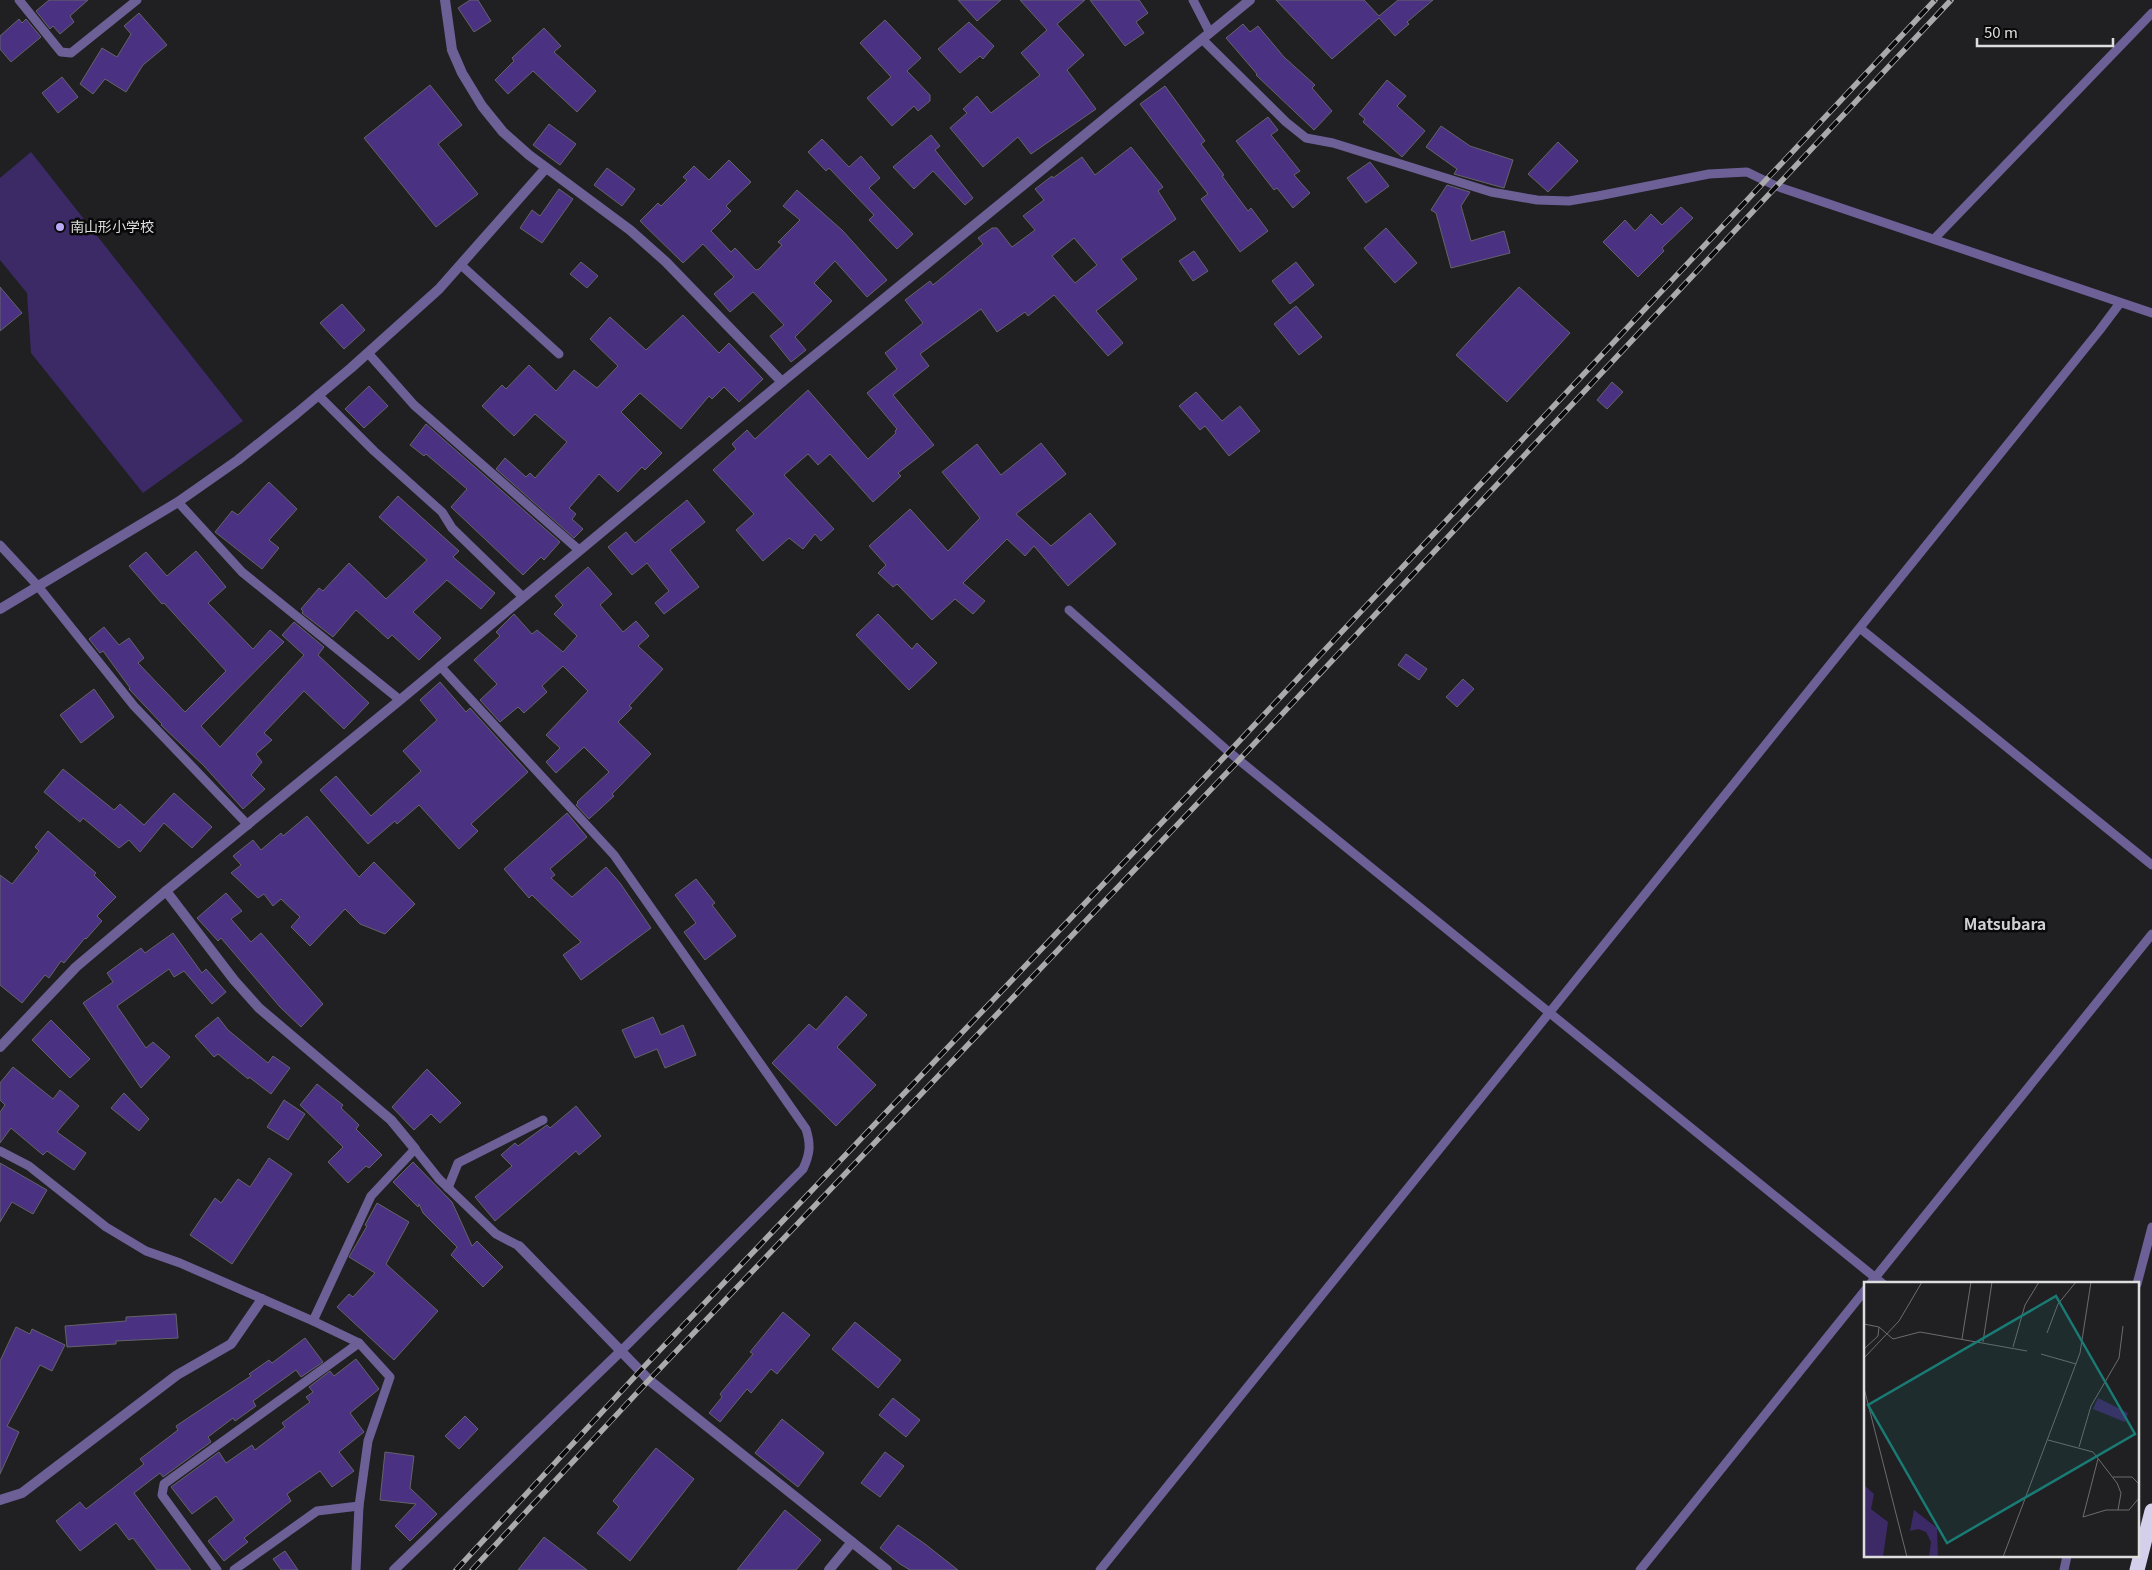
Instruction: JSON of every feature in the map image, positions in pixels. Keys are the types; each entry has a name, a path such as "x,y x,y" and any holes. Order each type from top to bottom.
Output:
{"highway":[{"path":"2137,1570 2152,1511"}],"street":[{"path":"445,0 452,50 482,106 503,132 546,168 630,230 666,262 782,382"},
{"path":"0,1047 41,1002 76,968 166,891 400,700 522,596 782,382 1250,0"},
{"path":"0,609 37,585 178,502 238,460 368,353 439,289 546,168"},
{"path":"166,891 234,980 259,1008 391,1120 415,1149"},
{"path":"519,1246 649,1380 887,1570"},
{"path":"0,1500 22,1493 178,1375 232,1344 262,1299"},
{"path":"394,1570 620,1352"},
{"path":"830,1570 852,1542"}],"lane":[{"path":"19,0 60,52 71,53 137,0"},
{"path":"1194,0 1206,36 1286,122 1306,138 1333,143 1491,192 1537,200 1569,200 1708,174 1747,172 1776,186 1935,238 2152,313"},
{"path":"1935,238 2152,13"},
{"path":"461,265 559,354"},
{"path":"1100,1570 1860,629 2120,303"},
{"path":"368,353 414,405 579,550"},
{"path":"318,395 374,451 442,512 452,528 522,596"},
{"path":"178,502 242,572 400,700"},
{"path":"0,546 37,585 134,706 248,825"},
{"path":"1069,610 1229,752 1550,1013 1873,1281 2152,934"},
{"path":"1860,629 2152,866"},
{"path":"440,666 614,855 806,1129 810,1142 809,1155 803,1169 620,1352"},
{"path":"448,1188 458,1163 543,1120"},
{"path":"313,1321 371,1196 415,1149 448,1188 496,1234 519,1246"},
{"path":"0,1151 29,1166 106,1226 146,1251 313,1321 359,1343 390,1377 368,1441 359,1506 356,1570"},
{"path":"2138,1282 2152,1227"},
{"path":"1640,1570 1864,1292"},
{"path":"217,1570 162,1495 164,1484 359,1343"},
{"path":"234,1570 317,1510 359,1506"}],"shaded area":[{"name":"南山形小学校","path":"31,152 243,421 143,493 31,353 27,293 0,260 0,178"}],"building":[{"path":"49,0 88,0 70,16 74,22 60,34 53,26 50,29 36,11"},
{"path":"470,0 478,0 491,21 474,32 458,8"},
{"path":"958,0 1001,0 977,21"},
{"path":"1020,0 1085,0 1057,24 1084,55 1067,70 1096,109 1031,154 1018,137 983,167 950,128 967,113 963,109 977,96 991,113 1040,75 1021,53 1047,30"},
{"path":"1090,0 1139,0 1148,13 1136,22 1144,33 1125,46"},
{"path":"1276,0 1364,0 1379,16 1398,0 1433,0 1407,22 1409,24 1395,36 1379,18 1332,59"},
{"path":"139,13 167,45 143,65 126,92 105,79 93,94 80,84 102,48 117,57 131,34 124,26"},
{"path":"19,19 22,23 26,19 41,37 11,62 0,49 0,36"},
{"path":"885,20 921,58 907,71 930,95 930,101 918,111 914,106 892,126 867,98 891,77 860,43"},
{"path":"969,22 994,46 983,59 980,56 960,73 938,49"},
{"path":"1243,24 1250,32 1258,26 1284,57 1315,85 1312,88 1332,111 1314,130 1256,75 1226,38"},
{"path":"544,28 561,46 554,52 596,91 577,112 533,71 508,94 495,80 514,61 512,58"},
{"path":"62,77 78,97 58,113 42,93"},
{"path":"1387,80 1406,96 1397,106 1425,131 1402,157 1363,122 1365,119 1359,114"},
{"path":"430,85 462,125 438,144 478,194 436,227 364,138"},
{"path":"1165,86 1205,141 1201,144 1224,175 1222,176 1248,211 1251,208 1268,231 1240,252 1201,199 1208,194 1140,104"},
{"path":"1268,117 1278,130 1271,135 1300,171 1294,175 1310,193 1293,208 1277,188 1274,190 1236,141"},
{"path":"549,124 576,144 560,165 533,145"},
{"path":"1441,126 1470,146 1513,160 1504,188 1454,174 1457,169 1426,147"},
{"path":"931,135 940,146 935,150 973,198 965,205 933,171 914,189 893,167"},
{"path":"822,139 849,167 861,156 880,178 869,188 913,234 897,249 869,220 874,215 829,168 826,171 808,152"},
{"path":"1558,142 1578,161 1548,192 1528,174"},
{"path":"1131,147 1163,187 1158,191 1176,219 1121,259 1137,279 1096,311 1123,343 1108,356 1054,295 1028,316 1025,312 997,332 981,309 920,354 929,366 893,395 934,445 898,473 901,476 873,502 830,454 818,465 808,454 784,475 834,529 821,541 815,534 803,549 789,538 763,561 736,530 754,514 713,470 736,449 732,444 747,430 755,439 808,390 868,459 896,433 897,429 867,393 897,369 885,353 923,323 905,300 930,281 933,285 983,244 978,238 992,228 997,228 1012,247 1035,230 1023,216 1044,200 1035,189 1052,176 1053,178 1082,157 1095,175","holes":["1074,238 1097,265 1075,283 1052,256"]},
{"path":"729,160 751,182 726,206 731,211 711,231 731,252 735,248 756,270 759,269 782,245 778,242 800,220 783,206 797,190 843,231 887,280 867,297 835,261 814,283 832,301 795,337 806,350 791,362 770,336 784,325 753,292 730,312 714,294 734,277 703,244 683,263 640,221 658,203 661,206 687,180 683,177 694,166 709,180"},
{"path":"1370,162 1389,186 1366,203 1347,178"},
{"path":"607,168 635,189 622,206 594,185"},
{"path":"1447,185 1470,192 1461,206 1471,241 1504,231 1510,253 1451,268 1436,213 1431,210"},
{"path":"559,189 573,199 542,243 520,228 532,210 540,216"},
{"path":"1681,207 1693,218 1662,248 1664,251 1638,277 1603,242 1625,220 1635,231 1651,214 1662,225"},
{"path":"1386,228 1417,263 1395,283 1364,248"},
{"path":"1194,251 1208,271 1193,281 1179,261"},
{"path":"581,262 598,276 587,288 570,274"},
{"path":"1296,262 1314,285 1290,304 1272,281"},
{"path":"0,287 22,313 0,331"},
{"path":"1519,287 1570,333 1507,402 1456,355"},
{"path":"342,304 365,330 344,349 320,323"},
{"path":"1296,306 1322,337 1299,355 1274,324"},
{"path":"683,315 719,353 729,343 763,379 739,402 724,387 712,399 709,396 681,429 640,393 621,412 662,453 645,470 642,467 618,492 599,474 569,508 576,514 572,519 583,529 574,538 496,469 505,458 526,477 530,473 535,478 567,442 535,414 514,436 482,406 502,385 506,389 529,365 556,391 574,370 597,388 618,366 590,339 610,317 646,350"},
{"path":"1612,382 1623,392 1607,409 1597,400"},
{"path":"369,386 388,406 364,428 345,409"},
{"path":"1196,392 1222,421 1240,406 1260,431 1229,456 1205,426 1200,430 1179,406"},
{"path":"426,424 560,542 544,560 541,557 523,575 451,507 467,489 426,454 424,456 410,445"},
{"path":"1041,443 1066,474 1016,514 1051,546 1090,513 1116,544 1068,586 1034,546 1025,556 1007,539 963,583 985,601 973,614 955,599 932,620 897,584 893,587 878,573 886,565 869,546 910,509 948,551 980,518 942,472 977,444 1001,475"},
{"path":"269,482 297,509 269,540 279,548 262,569 215,532 232,511 238,515"},
{"path":"398,496 459,551 453,557 495,593 481,609 447,580 413,612 441,638 419,660 392,635 388,639 356,610 333,637 302,613 301,609 319,588 323,591 349,563 386,599 427,560 379,517"},
{"path":"687,500 705,522 670,550 699,587 664,614 655,603 669,591 647,563 632,575 608,547 626,532 635,543"},
{"path":"196,551 226,587 208,603 253,649 270,630 284,642 201,726 220,747 304,655 282,635 294,622 324,647 318,655 369,703 344,729 304,691 264,733 272,740 256,754 262,762 251,775 265,789 243,809 204,766 161,725 129,689 103,651 100,653 89,639 104,627 119,645 129,638 144,658 138,663 185,712 226,671 164,603 162,604 129,566 146,552 167,576"},
{"path":"588,567 612,594 600,605 623,632 636,621 649,636 638,646 663,669 629,706 632,708 618,722 651,754 612,794 614,796 589,819 576,805 577,802 609,772 584,747 556,773 546,762 560,748 546,735 588,691 563,666 542,686 547,692 524,713 518,707 500,722 480,700 497,684 474,660 500,636 496,632 514,614 532,634 537,630 563,652 577,636 554,614 563,605 555,596"},
{"path":"878,614 912,649 917,643 937,663 909,690 856,635"},
{"path":"1406,654 1427,669 1419,680 1398,665"},
{"path":"1463,679 1474,689 1457,707 1446,697"},
{"path":"440,682 466,712 470,708 528,772 471,824 478,831 459,849 419,805 397,824 395,821 368,844 320,790 336,776 371,816 421,771 403,751 437,720 420,700"},
{"path":"94,689 114,717 81,743 60,715"},
{"path":"63,769 114,810 120,804 144,825 174,793 212,827 192,848 164,823 140,852 129,840 119,848 83,818 80,822 44,792"},
{"path":"567,813 587,837 550,869 555,875 551,878 572,897 606,867 620,883 651,928 581,980 563,955 581,942 532,895 529,898 504,869"},
{"path":"307,816 359,877 374,862 415,904 385,934 360,924 345,909 310,946 291,927 300,917 281,899 273,906 264,894 258,898 231,873 241,865 233,856 253,840 261,850 281,833 283,836"},
{"path":"48,831 96,873 94,875 116,897 97,916 102,921 64,963 61,961 49,978 45,975 22,1003 0,985 0,875 12,884 39,851 35,847"},
{"path":"696,879 715,903 712,905 736,936 705,960 684,932 696,923 675,895"},
{"path":"226,893 242,911 231,919 251,942 261,933 323,1004 301,1027 280,1007 221,938 218,941 197,918"},
{"path":"173,933 202,973 206,969 226,992 212,1004 184,971 174,977 169,969 117,1006 146,1048 153,1042 170,1057 141,1088 83,1003 113,982 107,973 141,948 145,953"},
{"path":"846,996 867,1015 837,1047 876,1085 836,1126 772,1063 809,1024 816,1030"},
{"path":"218,1017 228,1030 268,1063 273,1056 290,1068 271,1094 249,1077 248,1079 218,1054 214,1057 195,1036"},
{"path":"653,1017 661,1035 683,1025 696,1055 665,1068 657,1049 635,1058 622,1030"},
{"path":"51,1020 90,1059 70,1078 32,1040"},
{"path":"13,1067 53,1099 60,1090 79,1106 57,1132 86,1153 74,1170 47,1151 43,1155 11,1128 0,1143 0,1112 5,1105 0,1100 0,1083"},
{"path":"427,1069 461,1103 440,1123 431,1114 414,1130 392,1107"},
{"path":"317,1084 343,1105 341,1108 359,1125 356,1129 382,1155 369,1168 366,1166 348,1183 328,1162 343,1147 300,1105"},
{"path":"124,1093 149,1119 139,1131 111,1108"},
{"path":"284,1100 305,1114 288,1140 267,1127"},
{"path":"576,1106 601,1136 579,1155 576,1151 495,1221 475,1197 512,1166 501,1155 515,1143 518,1146 547,1125 550,1128"},
{"path":"269,1158 292,1174 232,1264 190,1235 215,1198 221,1203 238,1179 250,1187"},
{"path":"413,1162 452,1202 472,1246 477,1241 503,1267 483,1287 451,1255 457,1247 423,1213 419,1204 418,1207 393,1182"},
{"path":"0,1163 47,1190 33,1214 12,1202 0,1222"},
{"path":"377,1203 409,1222 386,1264 438,1311 394,1360 337,1307 349,1294 353,1297 375,1273 349,1257 367,1226 365,1225"},
{"path":"783,1312 810,1335 777,1374 771,1369 751,1393 747,1389 720,1422 709,1413 722,1397 720,1394 753,1354 750,1352"},
{"path":"176,1314 178,1338 116,1341 116,1344 67,1347 65,1326 126,1321 126,1317"},
{"path":"855,1322 901,1360 878,1388 832,1349"},
{"path":"16,1327 30,1334 32,1329 65,1345 52,1371 40,1365 7,1426 19,1432 0,1474 0,1361"},
{"path":"305,1338 323,1362 301,1377 296,1370 253,1401 256,1406 235,1421 233,1418 208,1437 211,1442 163,1477 160,1473 134,1493 191,1570 157,1570 133,1538 129,1540 116,1523 80,1551 56,1521 80,1502 86,1509 144,1464 140,1459 178,1430 176,1426 251,1376 249,1374 269,1360 272,1363"},
{"path":"356,1359 379,1389 350,1413 364,1432 339,1452 354,1471 332,1487 320,1471 287,1494 291,1501 244,1538 248,1542 224,1561 208,1541 234,1520 216,1496 192,1514 171,1487 219,1452 226,1463 252,1445 255,1450 285,1427 282,1423 310,1402 306,1397 313,1392 309,1387 330,1371 334,1376"},
{"path":"893,1398 920,1420 906,1437 879,1415"},
{"path":"465,1416 478,1429 459,1449 445,1436"},
{"path":"782,1419 824,1453 798,1487 755,1453"},
{"path":"656,1448 694,1479 630,1561 597,1533 619,1507 613,1501"},
{"path":"385,1452 414,1456 410,1488 437,1514 410,1541 395,1526 416,1504 380,1500"},
{"path":"885,1452 904,1466 880,1497 861,1483"},
{"path":"785,1510 821,1540 796,1570 737,1570"},
{"path":"898,1525 958,1570 910,1570 900,1564 880,1548"},
{"path":"544,1537 587,1570 518,1570"},
{"path":"285,1551 298,1570 281,1570 273,1559"}],"railway":[{"path":"456,1570 640,1371 1229,752 1935,0"},
{"path":"472,1570 649,1380 1239,760 1951,0"}],"place":[{"name":"南山形小学校","path":"60,227"}],"district":[{"name":"Matsubara","path":"2005,924"}]}
